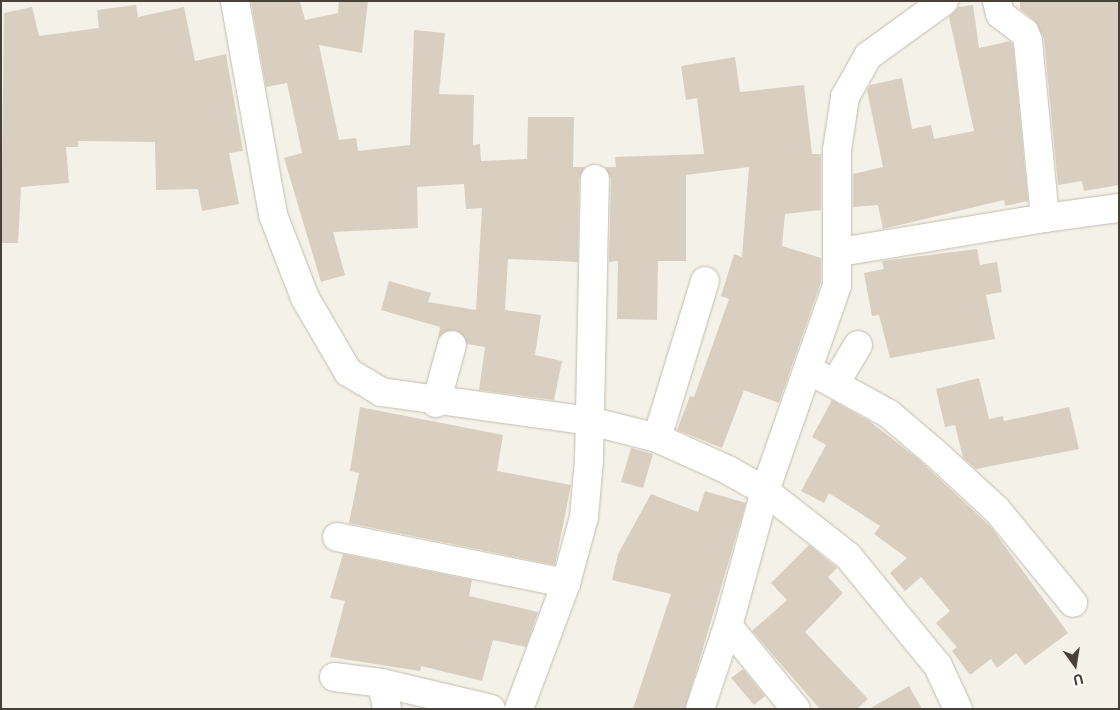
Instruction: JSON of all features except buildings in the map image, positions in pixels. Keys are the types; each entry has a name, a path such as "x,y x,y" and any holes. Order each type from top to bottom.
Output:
{"street":[{"path":"235,1 273,215 304,298 326,340 358,382 381,392 436,403 590,422 657,438 688,449 765,491 848,556 938,666 958,709"},
{"path":"700,709 728,626 765,491 809,370 837,285 840,252 838,140 840,112 854,74 880,46 944,1"},
{"path":"997,1 1000,14 1025,33 1028,41 1045,218"},
{"path":"519,709 566,583 584,516 590,422 595,179"},
{"path":"840,252 1045,218 1119,208"},
{"path":"657,438 705,281"},
{"path":"436,403 452,345"},
{"path":"836,382 858,345"},
{"path":"809,370 836,382 889,414 997,510 1073,603"},
{"path":"338,537 566,583"},
{"path":"728,626 796,709"},
{"path":"334,677 384,696 491,709"}]}
